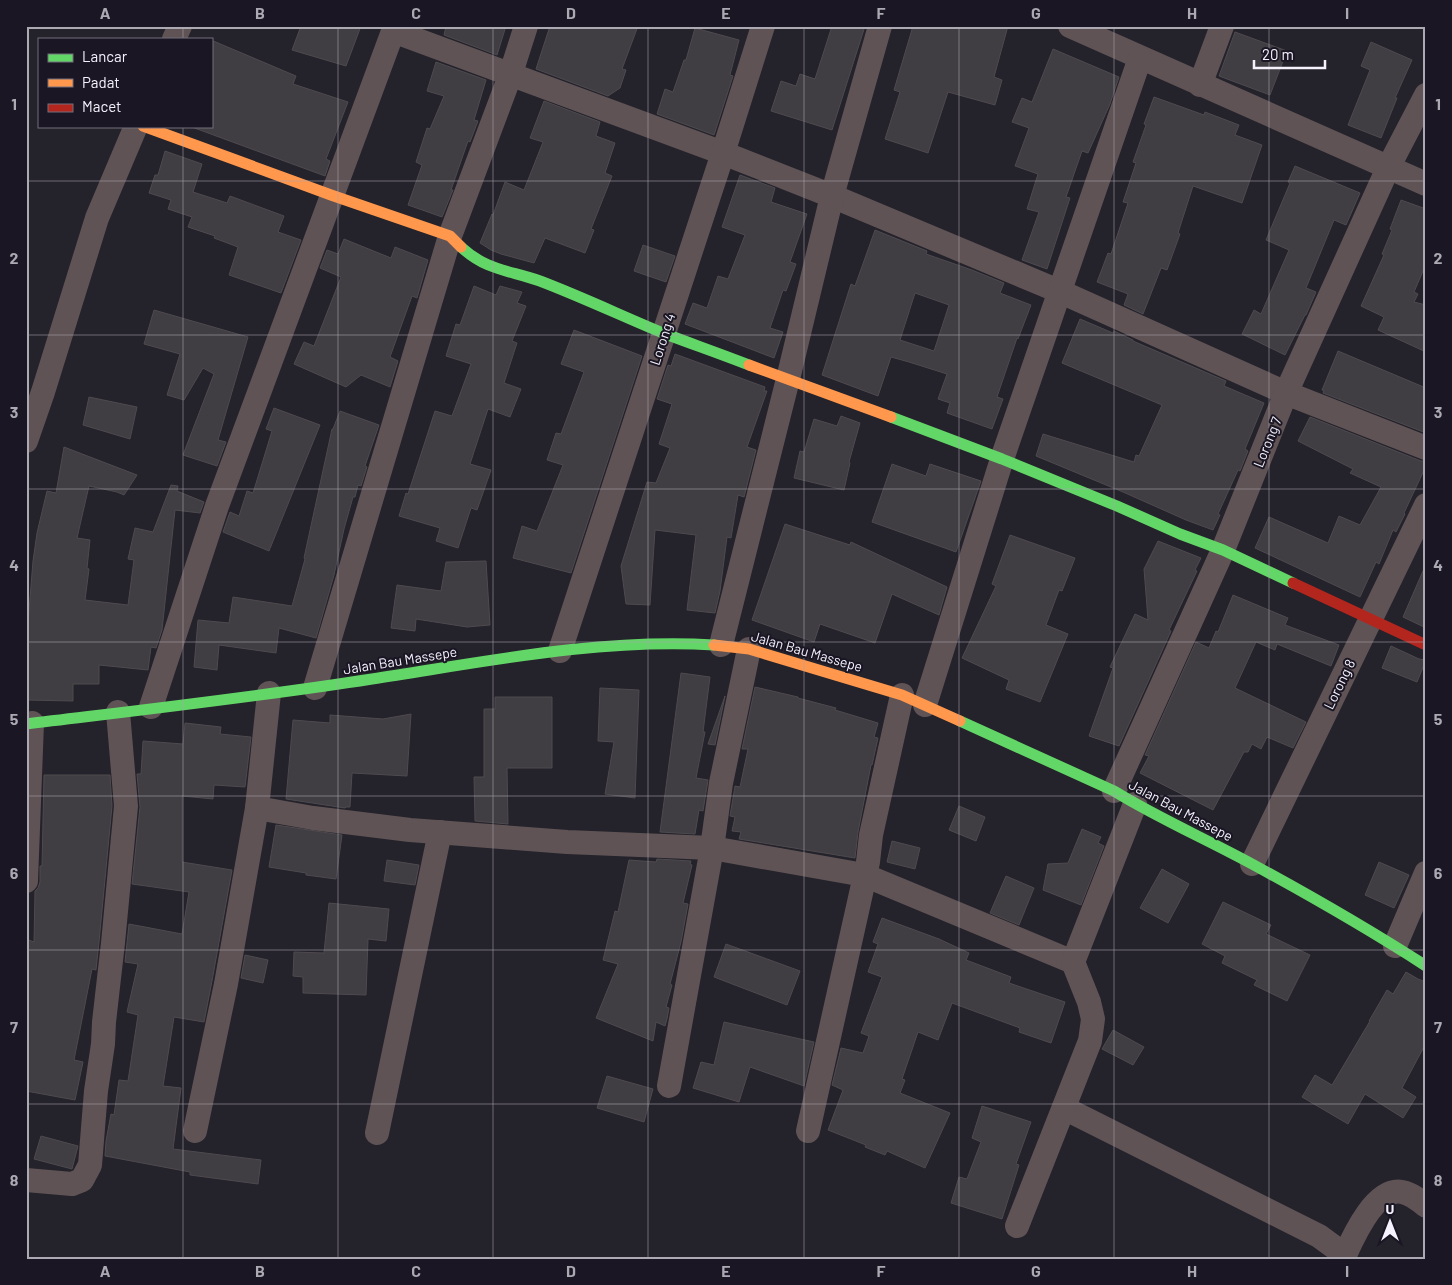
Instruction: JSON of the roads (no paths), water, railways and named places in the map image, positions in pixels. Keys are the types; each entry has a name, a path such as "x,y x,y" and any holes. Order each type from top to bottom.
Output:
{"main road":[{"path":"148,128 331,195 450,236 471,256 496,269 538,281 664,333 1002,459 1180,534 1223,550 1426,645"},
{"name":"Jalan Bau Massepe","path":"29,724 151,707 315,688 560,651 686,643 749,649 902,695 1114,792 1252,864 1395,946 1426,966"}],"street":[{"path":"174,38 180,26"},
{"path":"315,688 450,236 510,76 526,26"},
{"name":"Lorong 4","path":"560,651 763,26"},
{"path":"721,645 832,196 880,26"},
{"path":"1070,26 1426,184"},
{"path":"1200,85 1222,26"},
{"path":"151,707 218,506 331,195 394,29 510,76 723,153 832,196 1061,292 1286,394 1426,448"},
{"path":"925,705 1002,459 1140,58"},
{"name":"Lorong 7","path":"1114,792 1223,550 1286,394 1388,168 1426,95"},
{"path":"26,441 97,218 135,128"},
{"name":"Lorong 8","path":"1252,864 1426,505"},
{"path":"669,1086 712,848 721,783 749,649"},
{"path":"195,1131 226,984 257,808 269,693"},
{"path":"808,1131 868,862 871,835 902,695"},
{"path":"26,1180 72,1184 82,1180 90,1165 126,806 118,712"},
{"path":"26,881 29,724"},
{"path":"1017,1226 1090,1041 1093,1019 1089,1002 1073,962 1135,804"},
{"path":"257,808 355,823 440,832 567,842 712,848 864,875 1073,962"},
{"path":"377,1133 440,832"},
{"path":"1395,946 1426,873"},
{"path":"1064,1108 1319,1236 1345,1255 1354,1234 1371,1209 1385,1195 1401,1192 1414,1197 1426,1206"}]}
